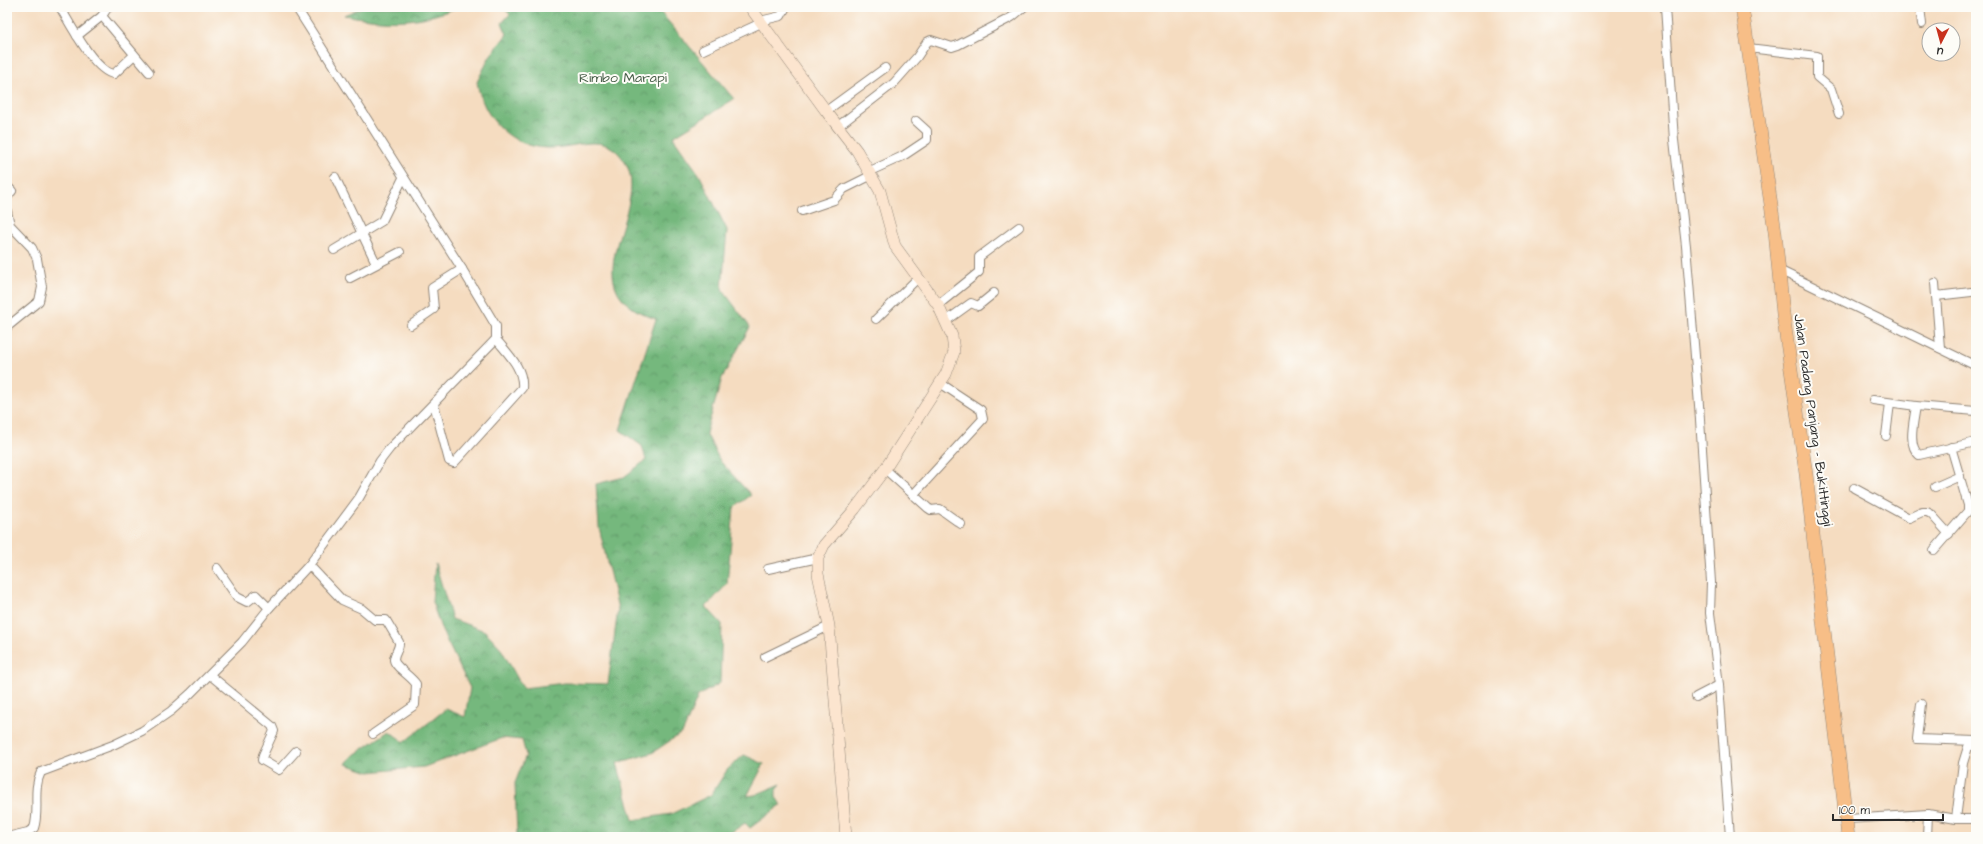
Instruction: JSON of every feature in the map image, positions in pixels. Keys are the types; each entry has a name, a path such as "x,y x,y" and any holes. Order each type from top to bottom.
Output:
{"highway":[{"name":"Jalan Padang Panjang - Bukittinggi","path":"1742,7 1780,270 1783,314 1806,474 1848,837"}],"main road":[{"path":"750,7 837,127 858,151 880,192 895,246 917,279 938,305 946,321 955,348 953,358 943,378 885,469 860,504 824,545 818,558 818,574 829,626 846,837"}],"street":[{"path":"60,7 77,36 90,54 107,73 114,74 134,55"},
{"path":"77,36 102,16 108,7"},
{"path":"296,7 462,269 496,326 496,339 520,370 523,381 522,388 454,463 449,461 434,404"},
{"path":"703,50 761,22 781,16 786,7"},
{"path":"837,127 894,83 917,57 927,42 931,40 952,47 958,45 1012,17 1024,7"},
{"path":"1665,7 1674,140 1686,246 1699,405 1711,582 1710,613 1718,685 1730,837"},
{"path":"1920,7 1922,22"},
{"path":"102,16 149,72"},
{"path":"1748,48 1817,56 1817,76 1831,89 1839,114"},
{"path":"826,111 885,68"},
{"path":"802,211 834,200 844,189 903,156 927,140 927,131 916,121"},
{"path":"335,177 376,263"},
{"path":"334,250 382,221 404,178"},
{"path":"7,186 12,191 7,197"},
{"path":"7,211 10,225 32,248 37,259 42,286 40,301 7,327"},
{"path":"938,305 979,272 979,257 1019,227"},
{"path":"350,278 376,263 400,252"},
{"path":"411,325 434,309 432,291 434,285 462,269"},
{"path":"1780,270 1976,366"},
{"path":"876,319 917,279"},
{"path":"1935,283 1940,348"},
{"path":"1936,296 1971,292"},
{"path":"946,321 971,303 978,306 994,293"},
{"path":"7,837 28,832 34,828 36,824 36,787 41,772 113,745 142,731 171,711 210,675 242,642 269,608 309,565 359,498 380,461 390,448 496,339"},
{"path":"913,495 983,419 981,410 943,378"},
{"path":"1873,400 1916,406 1976,411"},
{"path":"1886,436 1890,403"},
{"path":"1916,406 1912,444 1914,451 1919,455 1925,455 1951,447 1976,442"},
{"path":"1934,550 1968,511 1968,505 1951,447"},
{"path":"885,469 931,510 940,509 961,524"},
{"path":"1935,487 1960,476"},
{"path":"1854,488 1909,518 1922,512 1931,514 1949,534"},
{"path":"768,569 818,558"},
{"path":"309,565 342,600 362,609 375,620 386,620 400,645 394,657 395,663 416,684 415,705 374,734"},
{"path":"217,568 238,598 247,602 256,594 269,608"},
{"path":"765,657 829,626"},
{"path":"210,675 272,726 274,731 262,760 280,770 296,751"},
{"path":"1696,697 1718,685"},
{"path":"1921,704 1917,739 1938,741 1962,739 1976,741"},
{"path":"1956,819 1963,764 1968,747 1976,744"},
{"path":"1927,837 1928,814"},
{"path":"1847,819 1928,814 1956,819 1976,819"}],"green space":[{"path":"363,7 458,7 429,17 402,20 375,20 344,15"},
{"name":"Rimbo Marapi","path":"502,7 656,7 734,99 673,137 699,174 727,230 722,289 750,327 722,378 706,433 720,461 751,495 734,508 727,584 706,607 722,624 720,683 698,696 683,732 652,753 617,763 633,820 671,814 711,795 727,770 744,755 764,764 747,796 755,795 781,784 776,790 776,797 781,805 750,828 745,823 724,837 517,837 515,783 526,755 522,740 502,738 424,767 369,772 346,764 351,757 389,731 404,742 446,709 465,717 470,688 442,631 432,602 435,563 452,619 485,631 500,647 523,688 565,683 608,684 618,609 599,527 596,484 624,477 646,460 642,446 620,430 656,319 629,305 616,288 613,268 616,246 629,202 631,181 625,162 617,152 609,146 599,143 548,148 522,142 510,136 500,128 485,107 477,82 490,56 507,34 502,23 510,14"}]}
